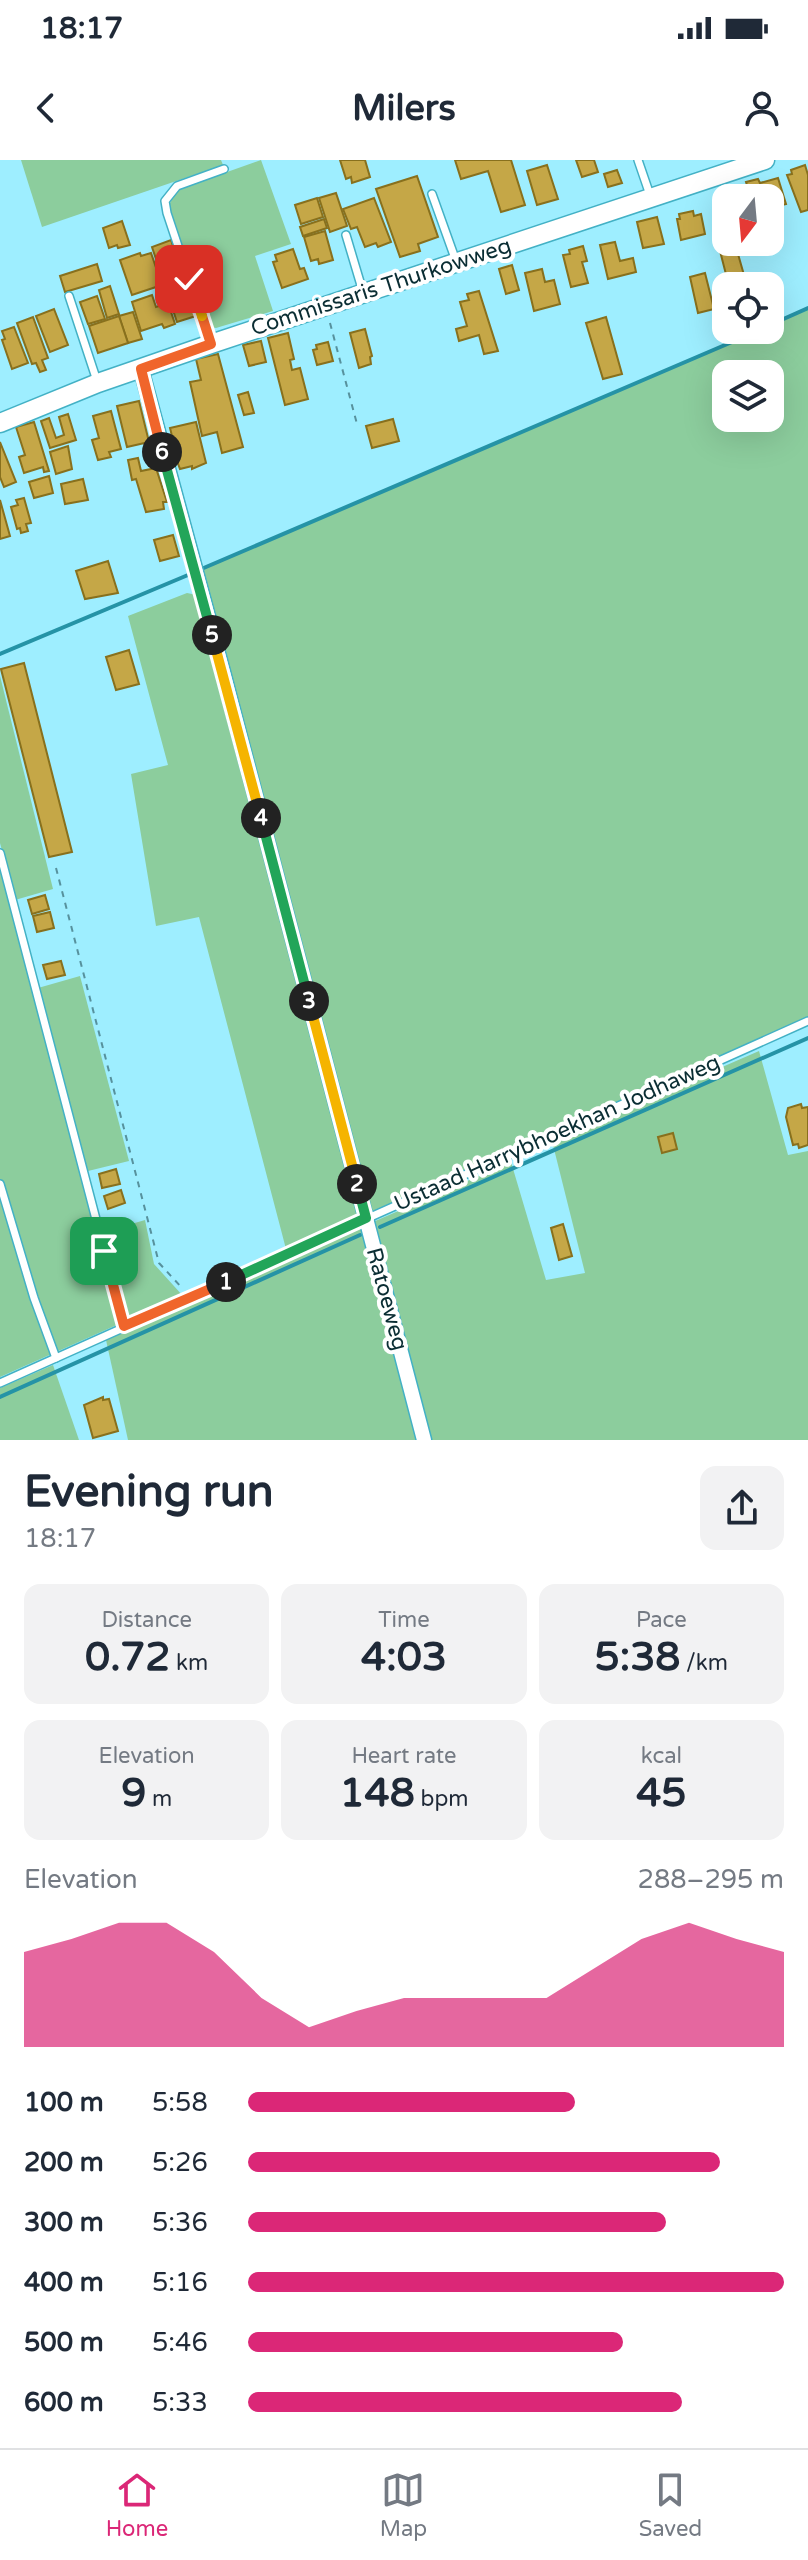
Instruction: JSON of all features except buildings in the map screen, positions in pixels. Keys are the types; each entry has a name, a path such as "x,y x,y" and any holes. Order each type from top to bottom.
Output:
{"main road":[{"name":"Commissaris Thurkowweg","path":"0,423 98,383 211,344 765,160"}],"street":[{"name":"Ratoeweg","path":"141,369 424,1440"}],"lane":[{"path":"638,160 651,197"},
{"path":"211,344 165,201 177,186 224,169"},
{"path":"432,194 457,263"},
{"path":"346,235 364,294"},
{"path":"69,296 98,383"},
{"path":"0,853 124,1326"},
{"name":"Ustaad Harrybhoekhan Jodhaweg","path":"0,1383 808,1021"},
{"path":"0,1184 34,1298 56,1358"}],"path":[{"path":"325,307 357,424"},
{"path":"56,868 159,1263 174,1283 193,1297"}],"green space":[{"path":"21,160 221,160 223,165 42,227"},
{"path":"261,160 291,244 255,256 273,311 211,327 168,207 176,191"},
{"path":"808,308 808,1018 369,1213 199,570 726,344 784,344 784,319"},
{"path":"187,593 197,595 358,1216 286,1249 199,917 156,926 131,774 168,765 128,616"},
{"path":"0,676 53,889 15,900 0,843"},
{"path":"0,866 119,1324 0,1377"},
{"path":"80,976 129,1161 88,1171 38,988"},
{"path":"759,1051 788,1155 808,1151 808,1440 428,1440 373,1222 511,1162 546,1280 585,1273 552,1141"},
{"path":"145,1220 154,1264 183,1296 128,1317 104,1232"},
{"path":"359,1229 364,1230 421,1440 128,1440 106,1340"},
{"path":"53,1365 79,1440 0,1440 0,1388"}],"waterway":[{"path":"784,319 808,308"},
{"path":"199,570 727,344"},
{"path":"0,654 188,575"},
{"path":"380,1227 808,1038"},
{"path":"0,1397 360,1235"}],"route":[{"path":"104,1251 124,1326 366,1218 141,369 211,344 189,279"}]}
